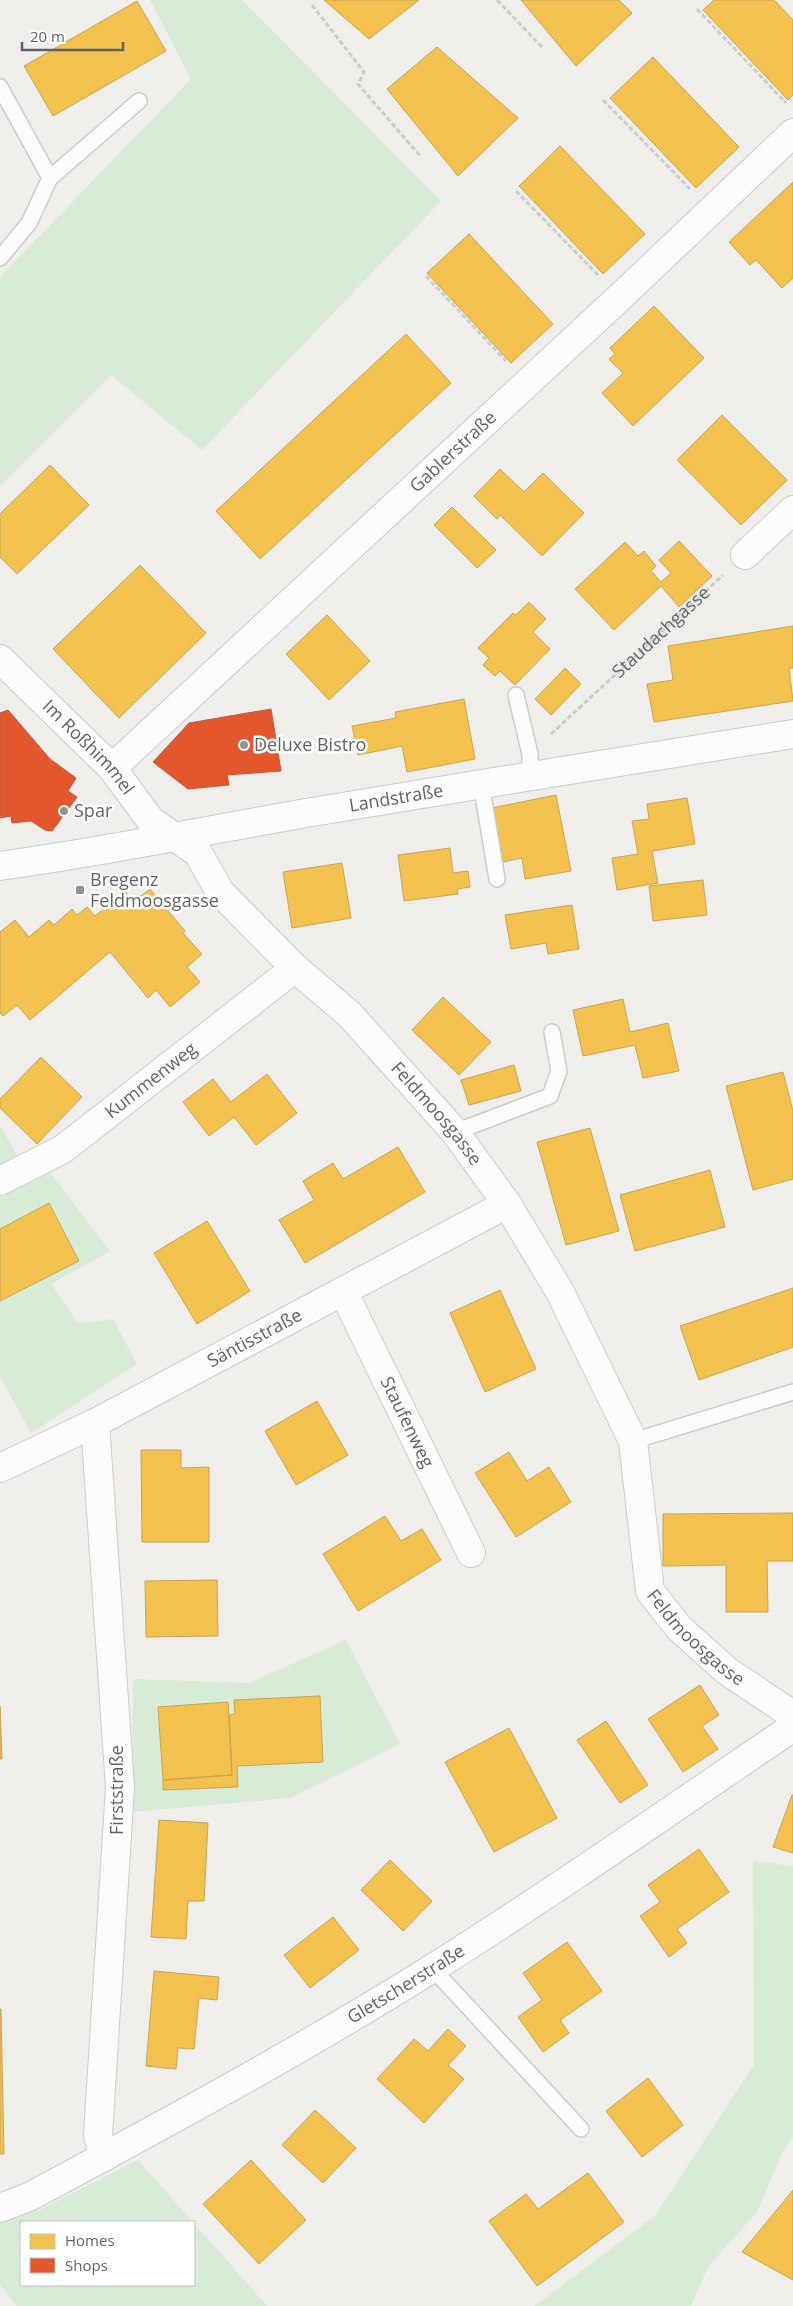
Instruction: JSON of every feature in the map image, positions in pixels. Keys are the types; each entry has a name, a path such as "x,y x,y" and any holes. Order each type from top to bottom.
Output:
{"street":[{"name":"Gablerstraße","path":"112,768 793,134"},
{"path":"745,555 793,510"},
{"name":"Im Roßhimmel","path":"0,659 112,768 151,820 174,836"},
{"name":"Landstraße","path":"0,866 94,853 174,836 481,784 530,765 793,734"},
{"name":"Feldmoosgasse","path":"174,836 198,853 220,892 295,968 350,1015 455,1132 507,1204 560,1292 633,1441 650,1591 679,1628 727,1671 793,1715"},
{"name":"Kummenweg","path":"0,1181 63,1148 295,968"},
{"name":"Säntisstraße","path":"0,1468 95,1423 507,1204"},
{"name":"Staufenweg","path":"342,1292 471,1553"},
{"name":"Firststraße","path":"95,1423 120,1787 98,2135 104,2157"},
{"name":"Gletscherstraße","path":"0,2208 29,2197 260,2071 432,1968 569,1880 793,1727"}],"lane":[{"path":"0,87 50,178"},
{"path":"0,258 29,222 50,178 139,101"},
{"path":"516,695 530,765"},
{"path":"481,784 497,879"},
{"path":"455,1132 550,1096 559,1072 552,1032"},
{"path":"633,1441 793,1392"},
{"path":"432,1968 581,2129"}],"path":[{"path":"497,0 542,47"},
{"path":"312,4 364,72 358,84 421,157"},
{"path":"697,9 793,111"},
{"path":"603,100 711,211"},
{"path":"516,191 619,298"},
{"path":"426,276 526,383"},
{"name":"Staudachgasse","path":"530,765 745,555"}],"green space":[{"path":"150,0 242,0 441,201 202,450 111,375 0,486 0,277 191,79"},
{"path":"0,1126 33,1182 49,1171 110,1251 51,1284 78,1323 113,1319 137,1364 31,1433 0,1377"},
{"path":"346,1640 400,1744 290,1798 132,1812 133,1679 249,1683"},
{"path":"753,1861 793,1866 793,2137 782,2153 757,2212 708,2267 691,2306 534,2306 654,2217 754,2065"},
{"path":"138,2160 192,2221 20,2221 20,2286 195,2286 195,2224 267,2306 17,2306 0,2285 0,2223 35,2212"}],"building: Homes":[{"path":"324,0 419,0 369,39"},
{"path":"521,0 619,0 632,13 576,66"},
{"path":"714,0 774,0 793,20 793,95 788,100 703,10"},
{"path":"137,1 166,51 53,116 24,66"},
{"path":"437,47 518,118 458,176 387,89"},
{"path":"653,57 739,147 696,188 610,98"},
{"path":"560,146 645,234 603,274 519,186"},
{"path":"793,182 793,278 782,288 756,260 750,265 729,242"},
{"path":"469,234 553,324 511,363 427,273"},
{"path":"654,306 704,358 633,426 602,393 623,373 609,359 615,354 610,348"},
{"path":"406,334 451,383 260,559 216,511"},
{"path":"722,415 787,480 741,525 677,460"},
{"path":"50,465 89,505 17,574 0,557 0,514"},
{"path":"500,469 524,492 543,473 584,513 542,556 500,515 497,519 474,496"},
{"path":"452,507 496,550 477,568 434,525"},
{"path":"679,541 712,576 679,607 661,586 614,630 575,589 625,542 638,556 644,551 656,566 651,571 661,582 671,573 659,560"},
{"path":"140,565 206,633 119,718 53,649"},
{"path":"529,602 546,619 533,632 550,649 515,685 500,671 495,676 483,665 489,658 478,648 513,613 516,615"},
{"path":"327,615 370,661 329,700 286,654"},
{"path":"793,626 793,668 789,668 793,701 654,722 647,684 673,680 668,646"},
{"path":"565,668 581,684 551,715 535,699"},
{"path":"464,699 475,759 407,772 402,746 358,755 352,726 396,718 395,712"},
{"path":"556,795 571,871 525,879 522,858 502,862 492,808"},
{"path":"687,798 695,844 652,851 658,883 617,890 612,858 638,854 632,821 649,819 647,804"},
{"path":"450,848 453,873 468,871 470,887 457,889 458,894 404,901 398,855"},
{"path":"342,863 351,918 292,928 283,872"},
{"path":"703,880 707,915 653,921 649,886"},
{"path":"150,889 185,931 183,933 202,954 187,967 200,982 170,1007 156,990 148,998 110,952 30,1020 17,1005 3,1016 0,1013 0,932 15,920 29,937 49,920 54,925 72,909 77,915 87,907 95,916 125,891 133,902"},
{"path":"572,905 579,949 548,954 546,943 511,949 505,915"},
{"path":"443,997 491,1042 459,1075 412,1030"},
{"path":"623,999 630,1032 668,1023 679,1071 643,1078 635,1045 583,1056 573,1010"},
{"path":"41,1057 82,1097 37,1144 0,1108 0,1099"},
{"path":"514,1065 521,1091 469,1105 461,1080"},
{"path":"783,1072 793,1111 793,1179 753,1190 726,1086"},
{"path":"267,1074 297,1113 256,1145 234,1117 209,1136 183,1102 213,1079 231,1102"},
{"path":"590,1128 619,1231 566,1245 537,1142"},
{"path":"398,1147 425,1192 305,1263 279,1220 314,1200 303,1181 333,1163 343,1179"},
{"path":"710,1170 725,1227 635,1251 620,1195"},
{"path":"49,1203 79,1261 0,1301 0,1229"},
{"path":"207,1221 250,1291 197,1324 154,1253"},
{"path":"793,1288 793,1347 699,1380 680,1326"},
{"path":"500,1290 536,1369 485,1392 450,1313"},
{"path":"317,1401 348,1455 296,1485 265,1431"},
{"path":"141,1450 181,1450 181,1468 209,1467 209,1542 142,1542"},
{"path":"509,1452 527,1481 549,1467 571,1502 516,1537 475,1473"},
{"path":"793,1513 793,1561 767,1561 768,1612 726,1612 726,1565 663,1566 663,1514"},
{"path":"385,1516 401,1541 422,1529 441,1560 358,1611 323,1554"},
{"path":"217,1580 218,1636 146,1637 145,1581"},
{"path":"700,1685 719,1715 702,1726 718,1749 683,1772 648,1719"},
{"path":"320,1696 323,1762 237,1766 238,1787 163,1790 163,1780 232,1775 229,1715 235,1714 234,1700"},
{"path":"228,1702 232,1775 163,1780 158,1707"},
{"path":"0,1706 2,1759 0,1759"},
{"path":"606,1721 648,1785 620,1803 577,1740"},
{"path":"509,1728 557,1818 494,1852 445,1762"},
{"path":"793,1795 793,1853 773,1847"},
{"path":"159,1820 208,1823 204,1901 188,1901 186,1939 151,1937"},
{"path":"699,1849 729,1892 677,1929 687,1943 669,1957 640,1916 660,1902 648,1885"},
{"path":"390,1860 432,1901 403,1931 361,1890"},
{"path":"333,1917 359,1950 310,1988 284,1955"},
{"path":"567,1942 602,1991 560,2020 569,2033 543,2052 518,2017 542,2000 523,1973"},
{"path":"154,1971 219,1977 217,2000 199,1998 194,2049 178,2048 176,2069 146,2066"},
{"path":"1,2009 4,2154 0,2154"},
{"path":"448,2029 466,2046 448,2065 464,2079 424,2123 377,2079 414,2039 428,2051"},
{"path":"648,2078 683,2125 642,2157 606,2111"},
{"path":"315,2110 356,2148 323,2183 282,2145"},
{"path":"251,2160 306,2220 259,2264 203,2204"},
{"path":"588,2173 624,2222 537,2286 489,2221 526,2194 538,2209"},
{"path":"793,2190 793,2280 742,2252"}],"building: Shops":[{"path":"271,709 281,771 227,775 229,785 188,789 153,762 189,723"},
{"path":"8,710 50,759 76,778 68,791 77,797 52,831 45,830 31,821 12,823 11,816 0,818 0,713"}],"place":[{"name":"Deluxe Bistro","path":"244,745"},
{"name":"Spar","path":"64,811"},
{"name":"Bregenz Feldmoosgasse","path":"80,890"}]}
